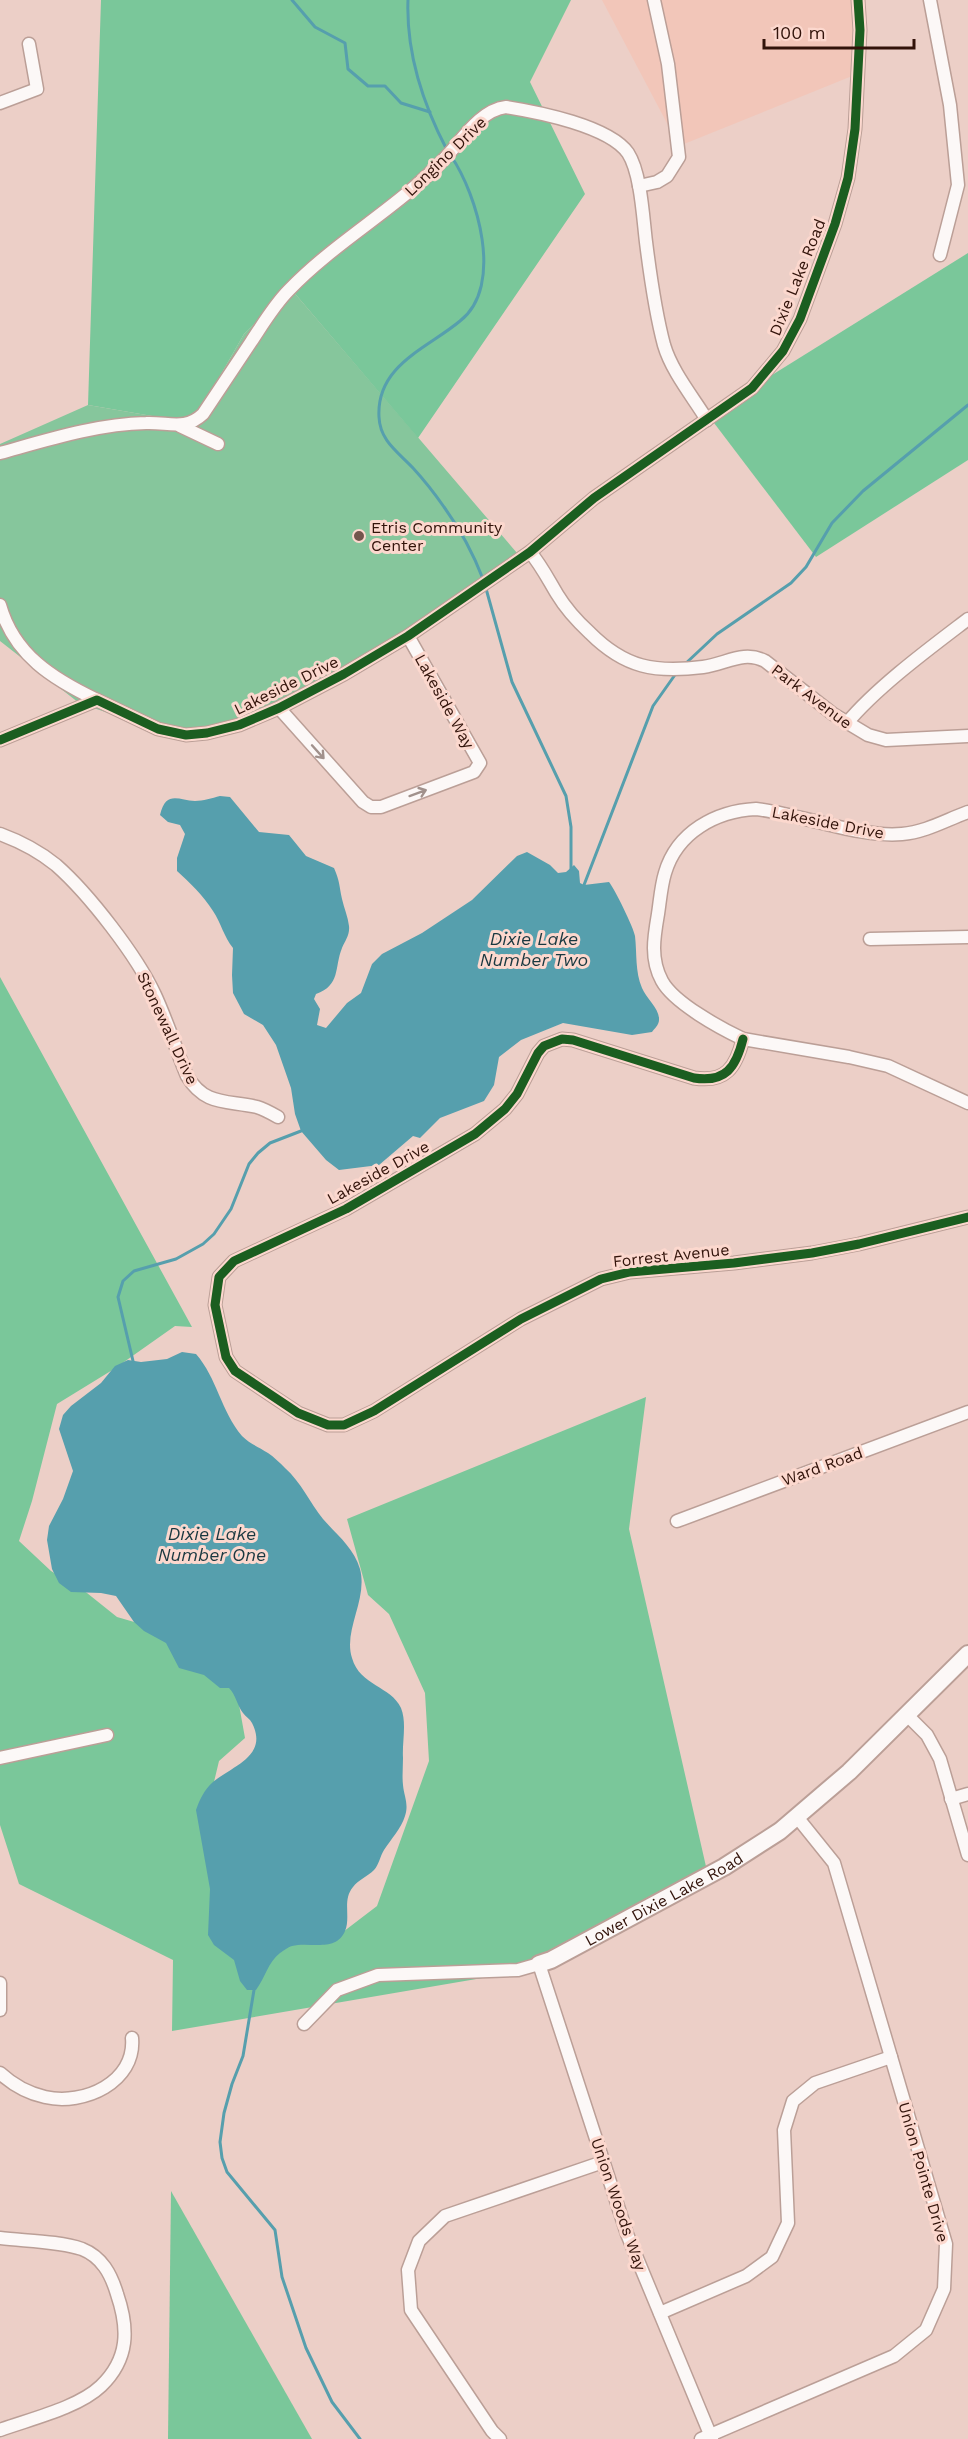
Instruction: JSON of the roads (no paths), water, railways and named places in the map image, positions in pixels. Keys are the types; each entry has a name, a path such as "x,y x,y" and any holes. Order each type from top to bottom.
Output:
{"street":[{"path":"639,186 657,182 667,176 679,157 668,64 654,0"},
{"name":"Dixie Lake Road","path":"530,552 594,498 752,388 783,351 800,319 835,224 848,178 855,129 860,30 858,0"},
{"path":"930,0 950,105 958,185 940,255"},
{"path":"0,103 37,89 28,44"},
{"name":"Longino Drive","path":"180,426 196,421 203,414 272,309 289,290 407,195 432,172 483,117 499,108 524,110 586,128 610,137 628,153 639,186 647,249 664,346 671,362 707,420"},
{"path":"0,453 124,424 149,422 180,426 218,444"},
{"name":"Lakeside Drive","path":"0,605 8,626 22,649 42,669 62,683 158,729 186,735 207,733 239,725 279,708 344,674 408,636 530,552"},
{"name":"Park Avenue","path":"530,552 573,617 604,647 619,657 647,667 677,670 707,666 744,656 756,657 765,661 848,723 868,735 886,740 968,736"},
{"path":"848,723 858,710 933,646 968,620"},
{"name":"Lakeside Way","path":"279,708 363,802 371,807 381,807 474,772 480,763 408,636"},
{"path":"0,740 97,700"},
{"name":"Lakeside Drive","path":"374,1411 344,1425 328,1425 298,1413 235,1371 226,1357 215,1305 219,1277 234,1260 346,1209 483,1129 506,1109 526,1078 538,1053 552,1041 573,1040 706,1080 720,1077 732,1068 739,1057 743,1039 675,997 662,982 654,963 653,942 665,874 670,861 687,837 711,819 740,810 772,811 873,833 902,834 929,829 968,812"},
{"name":"Stonewall Drive","path":"0,834 55,864 76,884 126,946 155,995 187,1076 194,1087 213,1100 259,1107 278,1117"},
{"path":"870,939 968,937"},
{"path":"743,1039 888,1066 968,1103"},
{"name":"Forrest Avenue","path":"374,1411 521,1319 601,1278 630,1272 734,1263 812,1252 859,1244 968,1217"},
{"name":"Ward Road","path":"677,1521 968,1412"},
{"name":"Lower Dixie Lake Road","path":"304,2024 337,1990 378,1975 518,1971 551,1960 724,1867 780,1831 849,1772 968,1654"},
{"path":"906,1714 927,1735 940,1759 968,1855"},
{"path":"0,1758 107,1734"},
{"path":"951,1799 968,1794"},
{"name":"Union Pointe Drive","path":"708,2438 894,2356 926,2330 944,2289 946,2244 834,1863 797,1817"},
{"name":"Union Woods Way","path":"539,1964 627,2235 708,2438"},
{"path":"0,1983 0,2010"},
{"path":"0,2073 25,2091 46,2098 69,2099 84,2096 97,2091 121,2075 132,2058 132,2038"},
{"path":"660,2313 746,2276 772,2257 788,2223 784,2130 793,2101 815,2082 891,2057"},
{"path":"500,2439 492,2431 411,2310 408,2270 419,2241 445,2216 603,2162"},
{"path":"0,2238 69,2246 82,2249 95,2256 112,2277 125,2316 126,2330 121,2356 114,2371 100,2387 80,2400 0,2430"}],"water":[{"name":"Dixie Lake Number Two","path":"220,796 230,797 259,832 289,835 306,856 334,868 349,929 333,981 316,994 314,999 320,1009 317,1025 326,1028 347,1003 361,993 372,964 382,954 422,933 472,900 517,856 527,852 550,865 558,873 566,872 574,865 579,871 580,883 584,885 609,882 634,932 640,982 659,1016 658,1024 652,1032 632,1035 563,1023 521,1040 499,1057 494,1085 484,1101 440,1118 420,1138 413,1136 379,1165 339,1170 326,1160 301,1131 295,1114 291,1088 276,1045 263,1025 244,1014 233,993 233,948 209,905 177,871 177,858 185,834 180,825 168,822 160,815 163,807 169,799 173,798 198,801"},
{"name":"Dixie Lake Number One","path":"182,1352 196,1354 209,1373 229,1416 242,1436 270,1455 291,1474 323,1519 354,1555 362,1581 351,1637 352,1658 362,1675 396,1701 401,1708 404,1720 405,1816 376,1868 350,1892 345,1931 341,1938 329,1944 299,1945 286,1949 272,1961 256,1990 247,1990 240,1981 234,1960 214,1945 208,1935 210,1889 196,1810 210,1785 252,1752 256,1744 256,1734 252,1723 241,1710 229,1688 220,1688 204,1675 179,1668 166,1643 144,1631 134,1622 116,1596 71,1592 59,1583 52,1569 47,1540 49,1526 63,1499 73,1471 59,1429 63,1415 101,1383 115,1366 128,1360 141,1362 167,1359"}],"waterway":[{"path":"292,0 315,27 345,43 348,69 368,86 385,86 401,103 430,112"},
{"path":"408,0 413,59 430,115 447,150"},
{"path":"451,156 470,193 477,216 484,263 481,286 474,305 460,321 406,360 395,371 380,399 379,417 386,439 441,502 470,551 483,579"},
{"path":"684,665 717,634 791,583 806,567 832,523 863,491 968,405"},
{"path":"485,585 512,682 566,796 571,827 571,869"},
{"path":"584,885 653,706 677,672"},
{"path":"133,1361 118,1297 123,1281 134,1271 176,1259 203,1244 214,1234 231,1209 249,1164 258,1153 270,1143 301,1131"},
{"path":"254,1990 243,2056 224,2113 220,2142 222,2158 227,2172 275,2230 282,2277 306,2348 332,2402 360,2439"}],"place":[{"name":"Etris Community Center","path":"359,536"}]}
